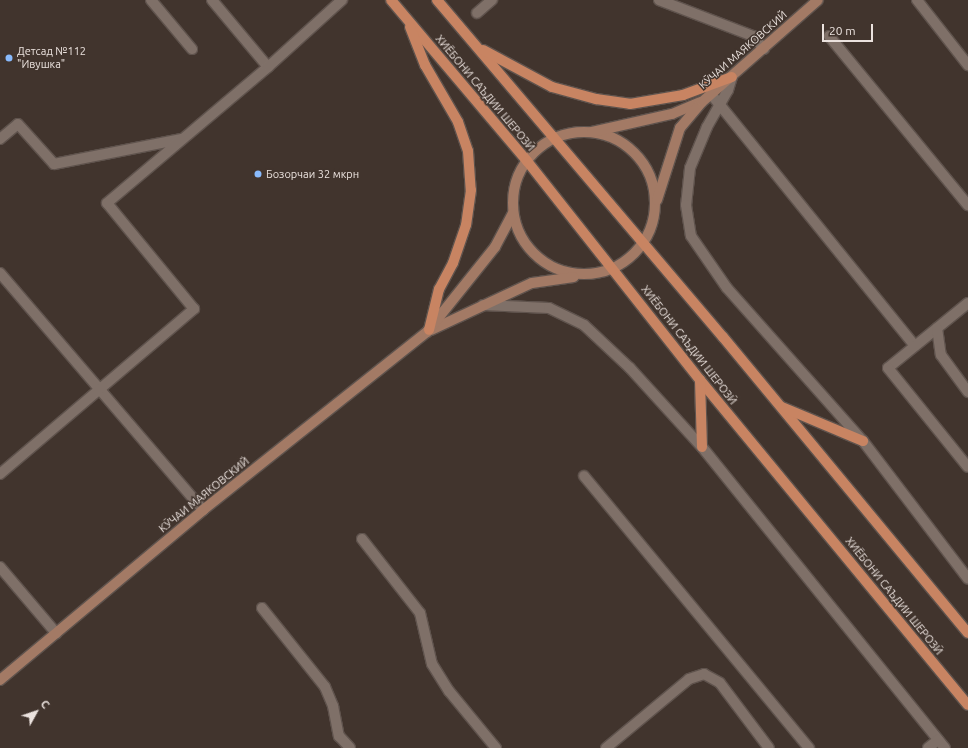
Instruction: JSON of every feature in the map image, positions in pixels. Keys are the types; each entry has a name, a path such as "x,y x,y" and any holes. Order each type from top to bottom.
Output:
{"main road":[{"name":"ХИЁБОНИ САЪДИИ ШЕРОЗӢ","path":"391,0 526,161 614,269 700,380 968,705"},
{"path":"438,0 780,406 968,633"},
{"path":"406,18 425,65 458,122 468,151 471,190 466,225 453,263 439,289 428,331"},
{"path":"478,47 552,88 596,99 630,104 683,95 732,77"},
{"path":"700,380 702,447"},
{"path":"780,406 863,441"}],"street":[{"path":"151,0 192,49"},
{"path":"212,0 268,67"},
{"path":"0,474 194,309 107,204 268,67 342,0"},
{"path":"477,13 492,0"},
{"path":"659,0 753,36 764,49"},
{"name":"КӮЧАИ МАЯКОВСКИЙ","path":"428,331 532,283 614,269 630,259 643,245 652,226 656,205 680,128 702,102 818,0"},
{"path":"917,0 968,65"},
{"path":"829,36 968,205"},
{"path":"732,77 720,104 707,127 690,168 686,205 691,236 727,288 863,441 968,579"},
{"path":"711,94 915,346"},
{"name":"КӮЧАИ МАЯКОВСКИЙ","path":"585,275 565,272 546,264 530,250 519,232 513,213 513,194 518,177 526,161 539,148 554,138 572,133 590,132 672,114 702,102"},
{"path":"0,139 18,124 54,164 183,139"},
{"name":"КӮЧАИ МАЯКОВСКИЙ","path":"590,132 617,141 629,148 644,164 653,184 656,205"},
{"name":"КӮЧАИ МАЯКОВСКИЙ","path":"0,680 203,510 428,331 496,247 513,213"},
{"path":"0,273 203,510"},
{"path":"968,303 888,368 968,467"},
{"path":"483,305 548,308 584,325 630,368 702,447 944,748"},
{"path":"937,328 941,355 968,392"},
{"path":"584,476 809,748"},
{"path":"362,539 420,613 432,664 449,691 496,748"},
{"path":"0,567 56,633"},
{"path":"262,608 325,687 333,706 339,736 350,748"},
{"path":"606,748 689,679 704,674 720,684 769,748"},
{"path":"928,748 938,740"}],"place":[{"name":"Детсад №112 \"Ивушка\"","path":"9,58"},
{"name":"Бозорчаи 32 мкрн","path":"258,174"}]}
